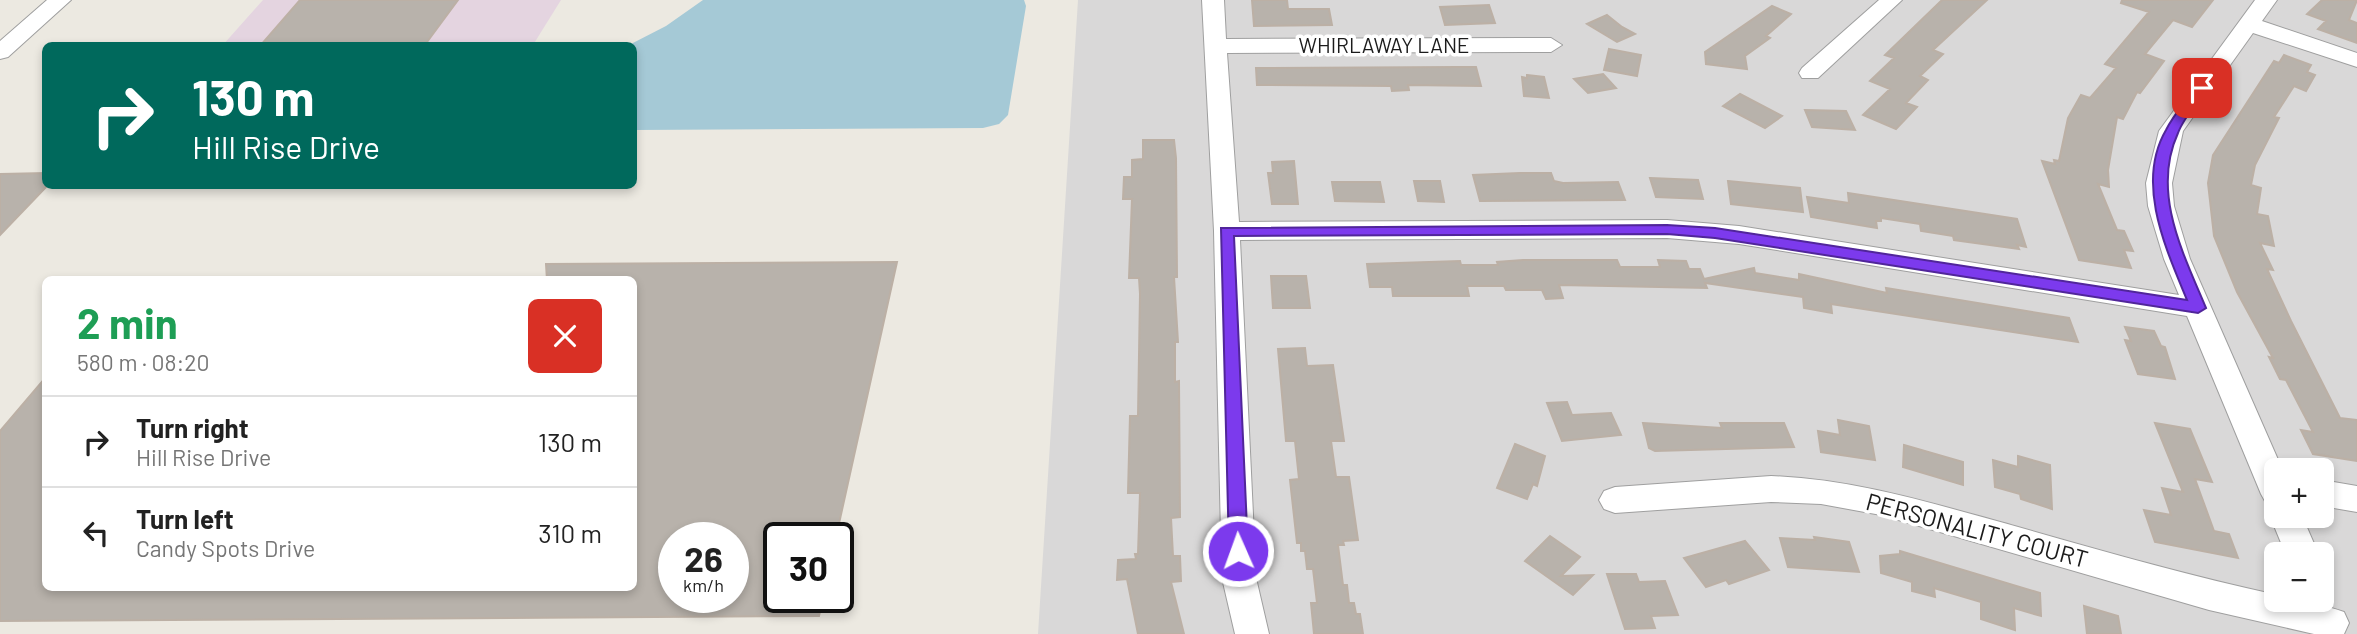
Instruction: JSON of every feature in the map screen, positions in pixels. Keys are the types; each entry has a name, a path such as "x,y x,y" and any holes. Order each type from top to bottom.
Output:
{"street":[{"path":"0,52 60,0"},
{"path":"1213,0 1227,231 1240,578 1252,634"},
{"path":"1810,73 1891,0"},
{"path":"2264,461 2169,238 2161,206 2162,162 2171,131 2266,0"},
{"path":"2249,24 2357,60"},
{"name":"WHIRLAWAY LANE","path":"1216,46 1551,45"},
{"path":"1227,231 1667,229 1715,233 2198,308"},
{"name":"PERSONALITY COURT","path":"1615,500 1771,489 1821,491 1881,502 2209,595 2330,619"},
{"path":"2334,494 2357,499"}],"shaded area":[{"path":"263,0 561,0 535,42 226,42"},
{"path":"1078,0 2357,0 2357,634 1038,634"}],"water":[{"path":"703,0 1024,0 1026,6 1008,115 999,124 983,128 637,130 637,42 635,42 666,26"}],"building":[{"path":"300,0 458,0 427,42 263,42"},
{"path":"1252,0 1287,0 1288,9 1329,9 1332,25 1254,26"},
{"path":"1942,0 1987,0 1933,50 1943,54 1920,76 1928,80 1906,103 1917,107 1896,129 1863,115 1890,89 1870,81 1894,58 1885,55"},
{"path":"2122,0 2213,0 2192,27 2173,20 2145,54 2164,61 2140,93 2137,92 2123,119 2117,117 2108,170 2109,187 2098,184 2117,230 2124,231 2133,251 2124,250 2131,268 2079,260 2042,161 2055,164 2054,160 2059,161 2068,118 2081,95 2090,98 2116,68 2105,64 2149,12 2121,3"},
{"path":"2322,0 2357,0 2349,20 2357,23 2357,43 2318,29 2326,21 2307,14"},
{"path":"1489,5 1495,23 1445,25 1440,7"},
{"path":"1772,6 1791,14 1766,36 1770,38 1745,56 1747,69 1706,64 1705,52"},
{"path":"1607,15 1635,34 1617,42 1587,24"},
{"path":"1609,49 1641,55 1637,76 1604,70"},
{"path":"2284,55 2311,65 2307,72 2315,75 2306,91 2294,86 2274,117 2279,118 2255,165 2251,185 2261,188 2257,214 2268,216 2274,246 2260,243 2273,270 2267,269 2340,418 2357,420 2357,461 2313,454 2301,430 2313,432 2286,380 2280,379 2269,357 2273,358 2237,292 2214,236 2208,183 2213,155 2274,61 2279,63"},
{"path":"1476,67 1481,86 1408,85 1409,90 1392,91 1391,86 1257,85 1256,68"},
{"path":"1603,74 1616,88 1588,93 1574,79"},
{"path":"1527,75 1544,77 1549,98 1524,96 1522,77 1527,78"},
{"path":"1740,94 1782,116 1765,128 1723,106"},
{"path":"1805,110 1846,111 1855,130 1812,127"},
{"path":"1143,140 1174,140 1176,158 1177,277 1174,277 1178,342 1175,342 1175,382 1179,381 1180,517 1171,518 1173,556 1180,556 1181,581 1171,582 1184,634 1138,634 1127,579 1117,580 1118,560 1136,559 1135,554 1138,554 1140,493 1128,493 1130,416 1138,416 1140,294 1139,278 1129,278 1132,199 1123,199 1124,177 1132,177 1132,160 1143,159"},
{"path":"1294,161 1298,204 1272,204 1268,173 1273,173 1272,162"},
{"path":"42,173 44,189 0,235 0,174"},
{"path":"1551,173 1554,181 1563,183 1618,182 1625,200 1480,201 1473,175"},
{"path":"1650,178 1698,180 1703,199 1656,197"},
{"path":"1414,181 1440,181 1444,202 1418,201"},
{"path":"1728,181 1800,188 1803,212 1731,204"},
{"path":"1332,182 1380,182 1384,202 1335,201"},
{"path":"1848,193 2017,219 2026,247 2017,245 2019,249 1954,240 1953,236 1921,231 1920,224 1881,218 1881,221 1876,221 1877,228 1811,217 1807,197 1849,203"},
{"path":"1617,260 1620,267 1660,267 1658,260 1686,261 1689,269 1700,269 1704,279 1754,268 1755,273 1799,280 1799,274 1887,293 1886,288 2069,318 2078,342 1831,304 1832,313 1804,308 1803,297 1705,283 1707,288 1559,285 1563,298 1546,299 1542,290 1506,290 1504,286 1467,286 1469,296 1393,296 1392,287 1370,287 1367,264 1460,261 1461,265 1498,265 1497,262"},
{"path":"897,262 839,522 763,522 763,613 820,613 819,616 0,621 0,431 42,382 42,591 637,591 637,276 547,276 546,264"},
{"path":"1271,276 1306,276 1310,308 1273,308"},
{"path":"2125,327 2154,331 2161,346 2165,347 2175,379 2138,374 2125,340 2131,341"},
{"path":"1305,348 1307,366 1333,365 1344,441 1331,441 1336,477 1349,477 1358,540 1343,541 1344,545 1338,545 1343,585 1347,585 1349,603 1354,603 1356,614 1360,614 1363,634 1314,634 1311,603 1317,603 1313,569 1307,569 1305,551 1301,551 1301,543 1297,543 1290,480 1299,479 1295,441 1286,441 1278,349"},
{"path":"1567,402 1572,415 1611,413 1621,435 1562,441 1547,403"},
{"path":"1838,420 1869,426 1875,460 1821,452 1818,431 1840,435"},
{"path":"1643,423 1722,428 1720,423 1784,423 1794,447 1655,451 1649,448"},
{"path":"2155,423 2190,429 2212,482 2195,479 2214,531 2229,534 2238,558 2155,542 2144,510 2171,515 2162,488 2183,492"},
{"path":"1515,444 1545,456 1537,486 1533,484 1527,499 1497,488"},
{"path":"1904,445 1963,462 1963,485 1903,467"},
{"path":"2018,456 2050,465 2052,509 2021,499 2020,494 1995,487 1993,460 2018,467"},
{"path":"1550,536 1580,557 1561,576 1593,575 1573,595 1525,561"},
{"path":"1814,537 1849,542 1859,572 1788,567 1780,538 1815,540"},
{"path":"1745,541 1769,570 1729,584 1726,580 1706,587 1684,558"},
{"path":"1900,551 2040,593 2041,616 2014,608 2015,630 1981,619 1981,602 1934,588 1935,597 1912,591 1912,582 1881,573 1880,556 1900,554"},
{"path":"1607,574 1636,574 1639,582 1665,581 1678,615 1651,616 1655,628 1625,629"},
{"path":"2084,606 2118,616 2121,634 2087,634"}],"route":[{"path":"1238,551 1227,231 1667,229 1739,235 2198,308 2169,238 2161,206 2160,183 2162,162 2171,131 2202,88"}]}
